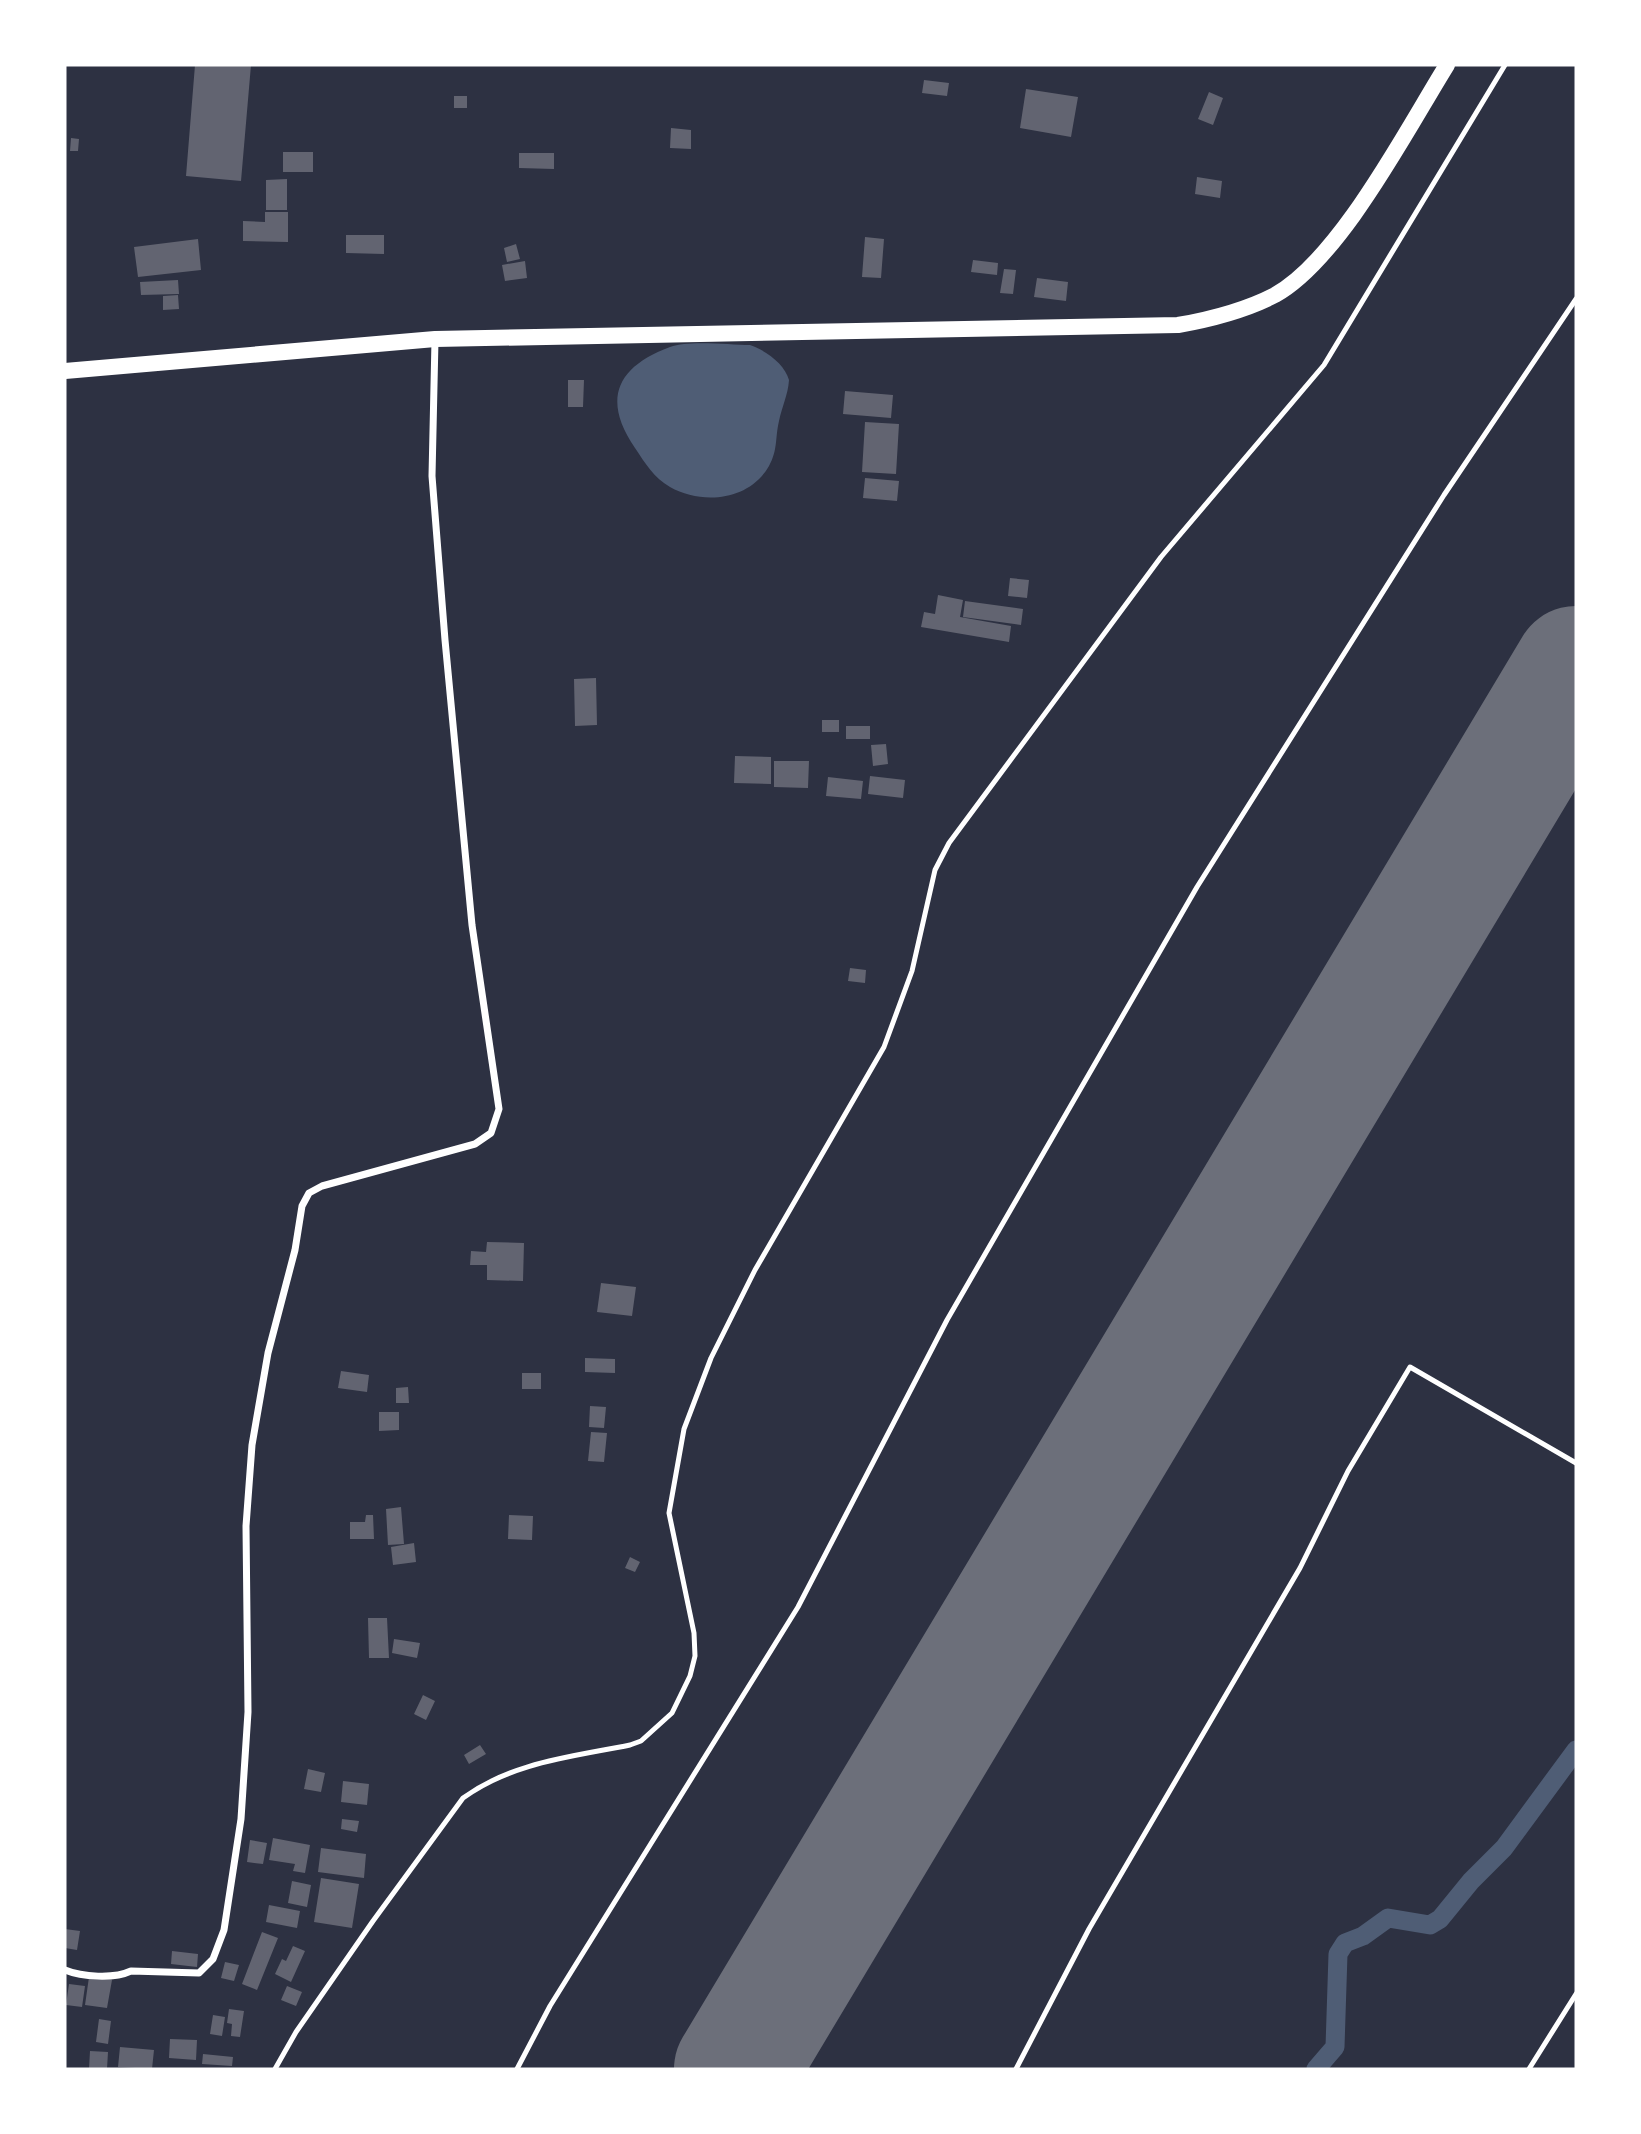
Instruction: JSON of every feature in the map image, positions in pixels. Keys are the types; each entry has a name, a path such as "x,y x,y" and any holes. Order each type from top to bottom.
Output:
{"highway":[{"path":"65,371 435,339 1164,326 1224,317 1276,294 1313,264 1360,205 1447,65"}],"street":[{"path":"65,1970 74,1974 121,1976 131,1970 199,1973 213,1959 224,1930 241,1819 248,1712 246,1526 253,1444 268,1353 295,1250 302,1206 309,1193 322,1186 475,1144 491,1133 499,1110 472,925 445,640 432,477 435,339"}],"lane":[{"path":"275,2069 296,2032 373,1921 463,1798 482,1784 520,1767 630,1745 656,1729 672,1713 690,1676 695,1656 694,1633 669,1513 684,1429 711,1358 755,1270 884,1047 912,971 934,870 949,843 1161,557 1324,365 1505,65"},
{"path":"517,2069 550,2006 798,1607 947,1320 1197,887 1444,495 1576,299"},
{"path":"1016,2069 1089,1929 1300,1568 1349,1471 1410,1367 1576,1462"},
{"path":"1529,2069 1576,1994"}],"water":[{"path":"678,345 750,345 774,358 789,380 769,466 750,487 724,496 696,496 670,487 650,470 625,431 617,400 626,375 652,355"}],"building":[{"path":"195,65 251,65 241,181 186,176"},
{"path":"924,80 949,83 947,96 922,93"},
{"path":"1026,89 1078,97 1071,137 1020,128"},
{"path":"1209,92 1223,98 1213,125 1198,119"},
{"path":"454,96 467,96 467,108 454,108"},
{"path":"671,128 691,130 691,149 670,148"},
{"path":"71,138 79,139 78,151 70,151"},
{"path":"283,152 313,152 313,172 283,172"},
{"path":"519,153 554,153 554,169 519,168"},
{"path":"1197,177 1222,181 1220,198 1195,194"},
{"path":"287,179 287,210 266,210 266,180"},
{"path":"265,212 288,212 288,242 243,241 243,221 265,222"},
{"path":"346,235 384,235 384,254 346,253"},
{"path":"865,237 884,239 881,278 862,277"},
{"path":"198,239 201,270 138,277 134,247"},
{"path":"516,244 520,259 507,262 504,248"},
{"path":"973,260 998,263 997,275 971,272"},
{"path":"525,261 527,278 505,281 502,265"},
{"path":"1004,269 1016,270 1013,294 1000,293"},
{"path":"1037,278 1068,282 1066,301 1034,297"},
{"path":"178,280 179,294 141,295 140,282"},
{"path":"178,295 179,309 163,310 163,296"},
{"path":"568,380 584,380 583,407 568,407"},
{"path":"845,391 893,395 891,418 843,414"},
{"path":"865,422 899,424 896,474 862,472"},
{"path":"865,478 899,481 897,501 863,498"},
{"path":"1010,578 1029,580 1027,598 1008,596"},
{"path":"938,595 963,600 960,617 1011,626 1009,642 921,627 924,612 935,614"},
{"path":"965,601 1023,609 1021,625 963,617"},
{"path":"596,678 597,725 575,726 574,679"},
{"path":"822,720 839,720 839,732 822,732"},
{"path":"846,726 870,726 870,739 846,739"},
{"path":"886,744 888,764 873,766 871,745"},
{"path":"735,756 771,757 771,784 734,783"},
{"path":"774,761 809,761 808,788 774,787"},
{"path":"870,776 905,780 903,798 868,794"},
{"path":"828,777 863,781 861,799 826,796"},
{"path":"850,968 866,970 865,983 848,981"},
{"path":"487,1242 524,1243 523,1281 487,1280 487,1265 470,1265 471,1251 486,1252"},
{"path":"601,1283 636,1287 632,1316 597,1312"},
{"path":"585,1358 615,1359 615,1373 585,1372"},
{"path":"341,1371 369,1375 367,1392 338,1388"},
{"path":"522,1373 541,1373 541,1389 522,1389"},
{"path":"408,1387 409,1403 396,1403 396,1388"},
{"path":"590,1406 606,1407 604,1428 589,1427"},
{"path":"379,1412 399,1412 399,1430 379,1431"},
{"path":"591,1432 607,1433 604,1462 588,1461"},
{"path":"401,1507 404,1544 388,1545 386,1509"},
{"path":"366,1515 373,1515 374,1539 350,1539 350,1522 365,1522"},
{"path":"509,1515 533,1516 532,1540 508,1539"},
{"path":"414,1543 416,1562 393,1565 391,1547"},
{"path":"630,1557 640,1562 635,1572 625,1568"},
{"path":"368,1618 387,1618 389,1658 369,1658"},
{"path":"394,1639 420,1643 417,1658 392,1653"},
{"path":"423,1695 435,1701 426,1720 414,1714"},
{"path":"480,1745 486,1754 469,1764 464,1755"},
{"path":"308,1769 325,1773 321,1792 304,1789"},
{"path":"343,1781 369,1784 367,1805 341,1802"},
{"path":"342,1819 359,1821 357,1832 341,1829"},
{"path":"273,1838 310,1845 305,1873 293,1871 295,1864 269,1860"},
{"path":"250,1840 267,1843 263,1864 247,1862"},
{"path":"321,1848 366,1854 364,1878 318,1872"},
{"path":"321,1878 359,1884 352,1928 314,1922"},
{"path":"292,1881 311,1885 307,1907 288,1903"},
{"path":"269,1905 300,1911 297,1928 266,1922"},
{"path":"65,1929 80,1931 77,1950 65,1948"},
{"path":"262,1932 278,1938 257,1990 242,1984"},
{"path":"293,1946 305,1951 291,1982 275,1974 282,1959 286,1961"},
{"path":"172,1951 198,1954 197,1967 171,1964"},
{"path":"225,1962 239,1965 234,1981 221,1978"},
{"path":"89,1977 112,1980 107,2008 85,2005"},
{"path":"69,1984 85,1986 82,2007 66,2005"},
{"path":"287,1986 302,1992 296,2006 281,2000"},
{"path":"229,2009 244,2011 240,2037 231,2036 232,2024 227,2023"},
{"path":"213,2015 225,2017 222,2036 210,2034"},
{"path":"99,2019 111,2021 108,2044 96,2042"},
{"path":"170,2039 197,2040 196,2060 169,2058"},
{"path":"120,2047 154,2050 152,2069 118,2067"},
{"path":"90,2051 108,2052 107,2069 89,2069"},
{"path":"203,2054 233,2057 232,2066 202,2064"}],"waterway":[{"path":"1316,2069 1335,2047 1338,1954 1345,1943 1363,1936 1388,1918 1430,1925 1440,1919 1471,1881 1504,1848 1576,1750"}],"runway":[{"path":"736,2069 1576,668"}]}
